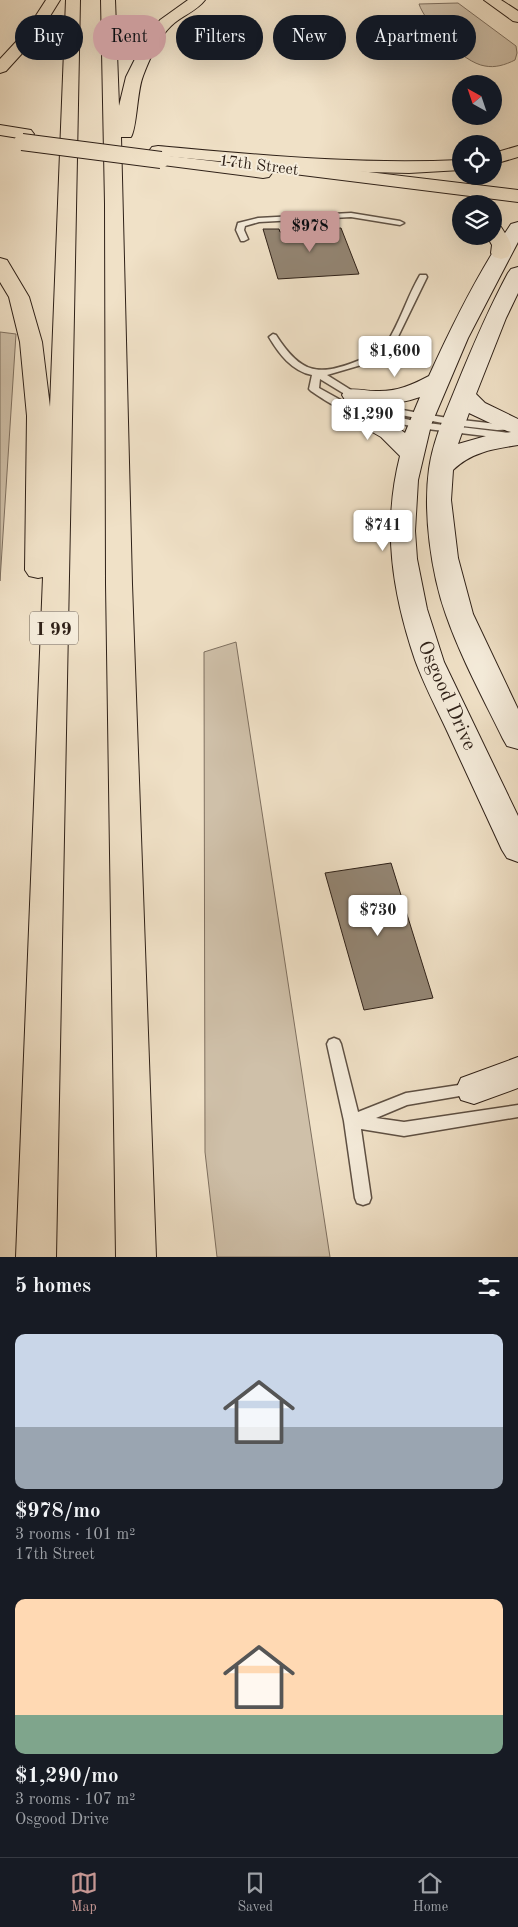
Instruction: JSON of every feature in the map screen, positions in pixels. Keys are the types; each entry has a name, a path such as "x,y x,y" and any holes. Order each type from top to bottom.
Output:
{"main road":[{"path":"0,68 6,59 32,34 54,0"},
{"name":"I 99","path":"36,1257 73,0"},
{"path":"108,0 114,204 119,584 136,1257"},
{"path":"114,204 127,110 134,77 165,23 198,0"},
{"path":"491,0 518,18"},
{"path":"508,0 518,6"},
{"name":"17th Street","path":"0,130 24,138"},
{"name":"17th Street","path":"0,138 24,138 518,196"},
{"path":"502,157 518,152"},
{"path":"159,155 326,166 409,168 452,165"},
{"name":"17th Street","path":"159,155 386,188 518,202"},
{"path":"386,188 426,196 452,205"},
{"name":"Osgood Drive","path":"502,239 518,228"},
{"name":"Osgood Drive","path":"497,245 421,421 411,455 403,506 402,531 404,559 413,609 430,662 518,850"},
{"path":"0,264 19,297 25,315 31,342 39,416 38,681 48,818"},
{"path":"518,273 495,318 463,394 441,468 439,500 445,558 459,614 518,739"},
{"path":"349,401 368,398 394,398 420,390 440,379"},
{"path":"463,394 477,408 517,432"},
{"path":"349,401 394,434 403,442 411,455"},
{"path":"441,468 462,450 517,432"},
{"path":"474,1089 518,1072"}],"lane":[{"path":"244,238 240,230 241,225 258,220 351,215 400,223"},
{"path":"317,373 355,365 382,354 389,347 423,277"},
{"path":"273,337 279,348 292,360 304,368 317,373 349,401 421,421"},
{"path":"317,373 314,389 349,401 421,421 517,432"},
{"path":"334,1044 352,1121 363,1198"},
{"path":"352,1121 406,1099 518,1082"},
{"path":"352,1121 404,1129 518,1111"}],"shaded area":[{"path":"458,3 474,15 425,15 419,4"},
{"path":"476,16 516,46 517,53 515,60 500,66 489,67 470,60 476,60"},
{"path":"0,332 16,334 0,581"},
{"path":"236,642 330,1257 217,1257 205,1152 204,652"}],"building":[{"path":"341,228 359,274 278,279 263,229 279,229 280,232"},
{"path":"391,863 433,998 364,1010 325,873"}]}
